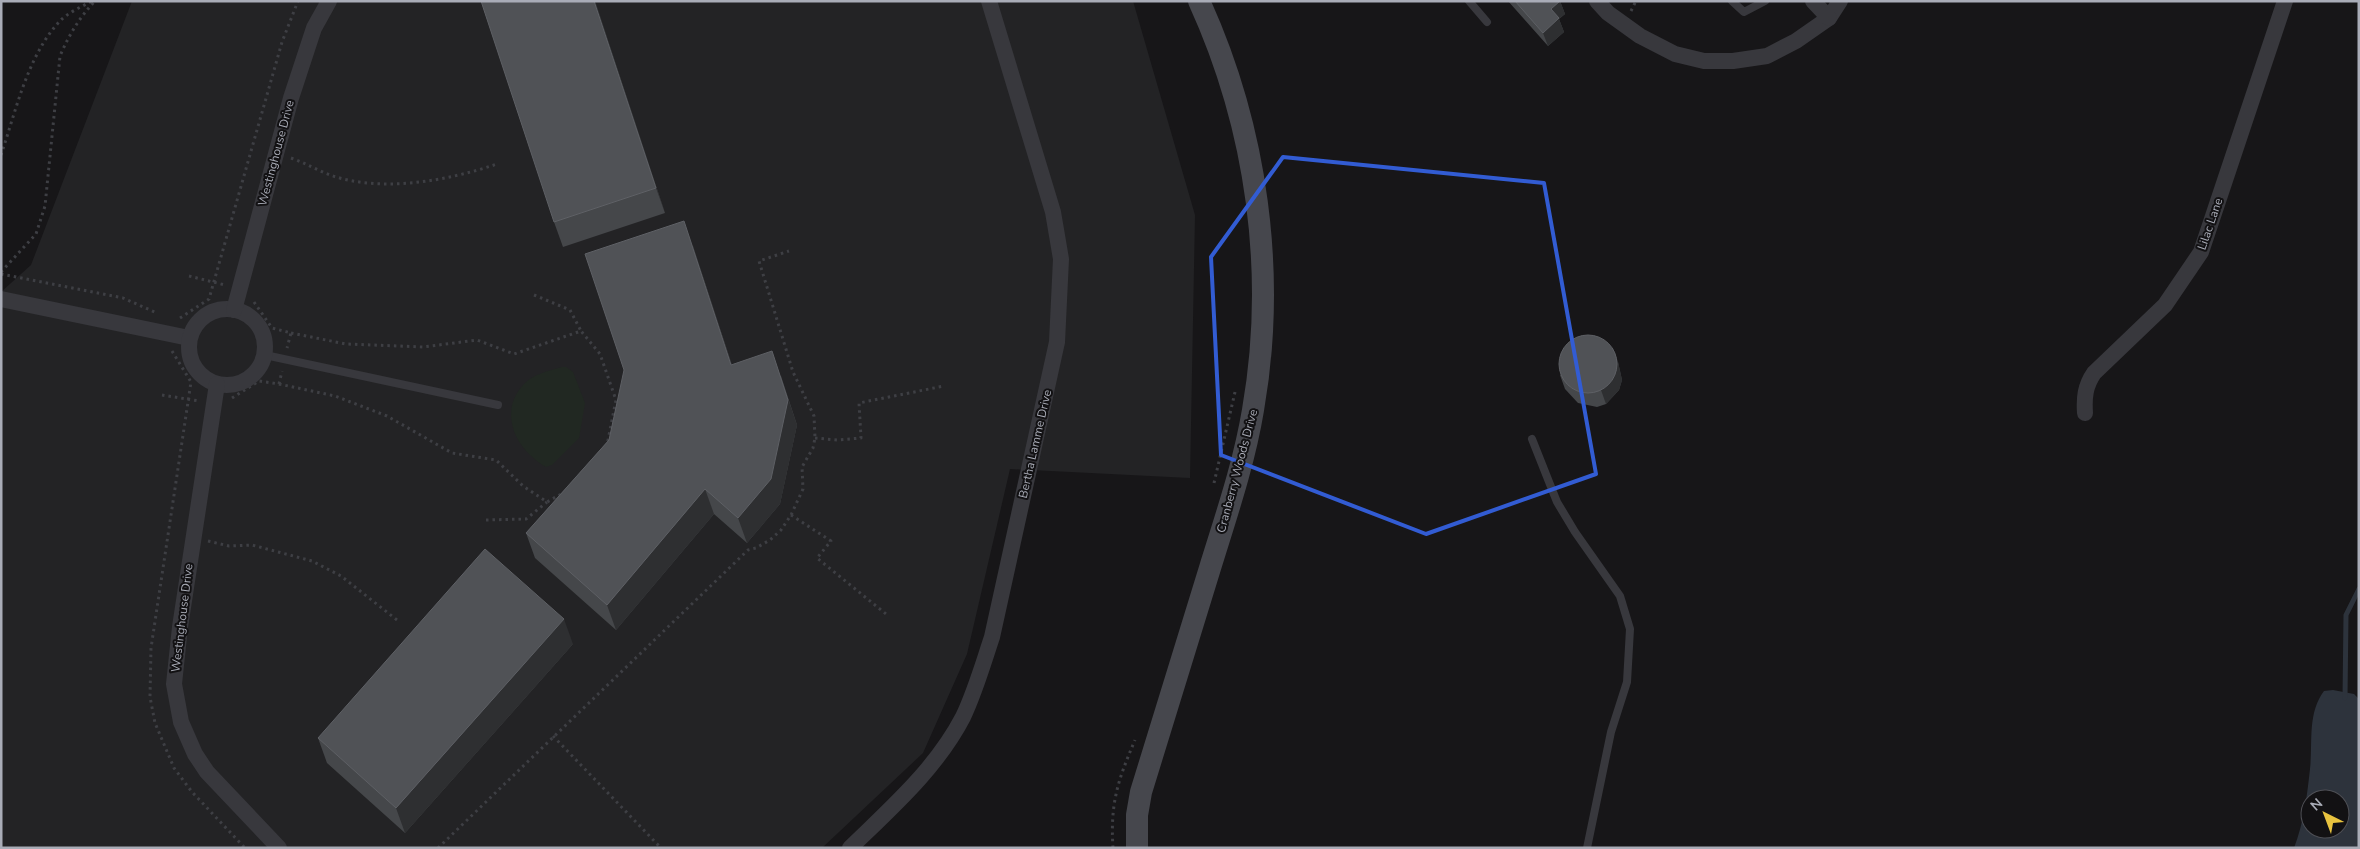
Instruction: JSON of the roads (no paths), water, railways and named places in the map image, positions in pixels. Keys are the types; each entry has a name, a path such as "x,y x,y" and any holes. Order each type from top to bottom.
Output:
{"street":[{"name":"Westinghouse Drive","path":"234,310 291,98 314,28 329,1"},
{"name":"Bertha Lamme Drive","path":"850,848 920,779 940,754 962,717 978,682 992,638 1058,342 1062,259 1054,212 989,1"},
{"name":"Cranberry Woods Drive","path":"1137,848 1137,814 1141,792 1235,486 1253,410 1260,362 1263,318 1262,262 1250,160 1229,77 1199,1"},
{"path":"1597,1 1608,13 1640,36 1675,54 1704,61 1733,61 1767,56 1796,41 1829,18 1840,1"},
{"path":"1813,1 1829,18"},
{"name":"Lilac Lane","path":"2085,414 2084,397 2088,382 2094,373 2165,305 2201,252 2285,1"},
{"path":"1,299 189,338"},
{"path":"216,310 234,310 242,311 262,329 266,342 265,355 260,367 251,378 239,384 225,386 201,376 193,365 189,352 189,338 195,326 204,316 216,310"},
{"name":"Westinghouse Drive","path":"218,384 193,538 174,684 181,722 195,754 207,772 279,848"}],"lane":[{"path":"1469,1 1487,22"},
{"path":"1732,1 1744,12 1765,1"},
{"path":"265,355 498,406"},
{"path":"1532,439 1557,502 1575,532 1620,596 1630,629 1627,682 1611,732 1588,848"}],"waterway":[{"path":"2345,698 2346,615 2359,589"}]}
